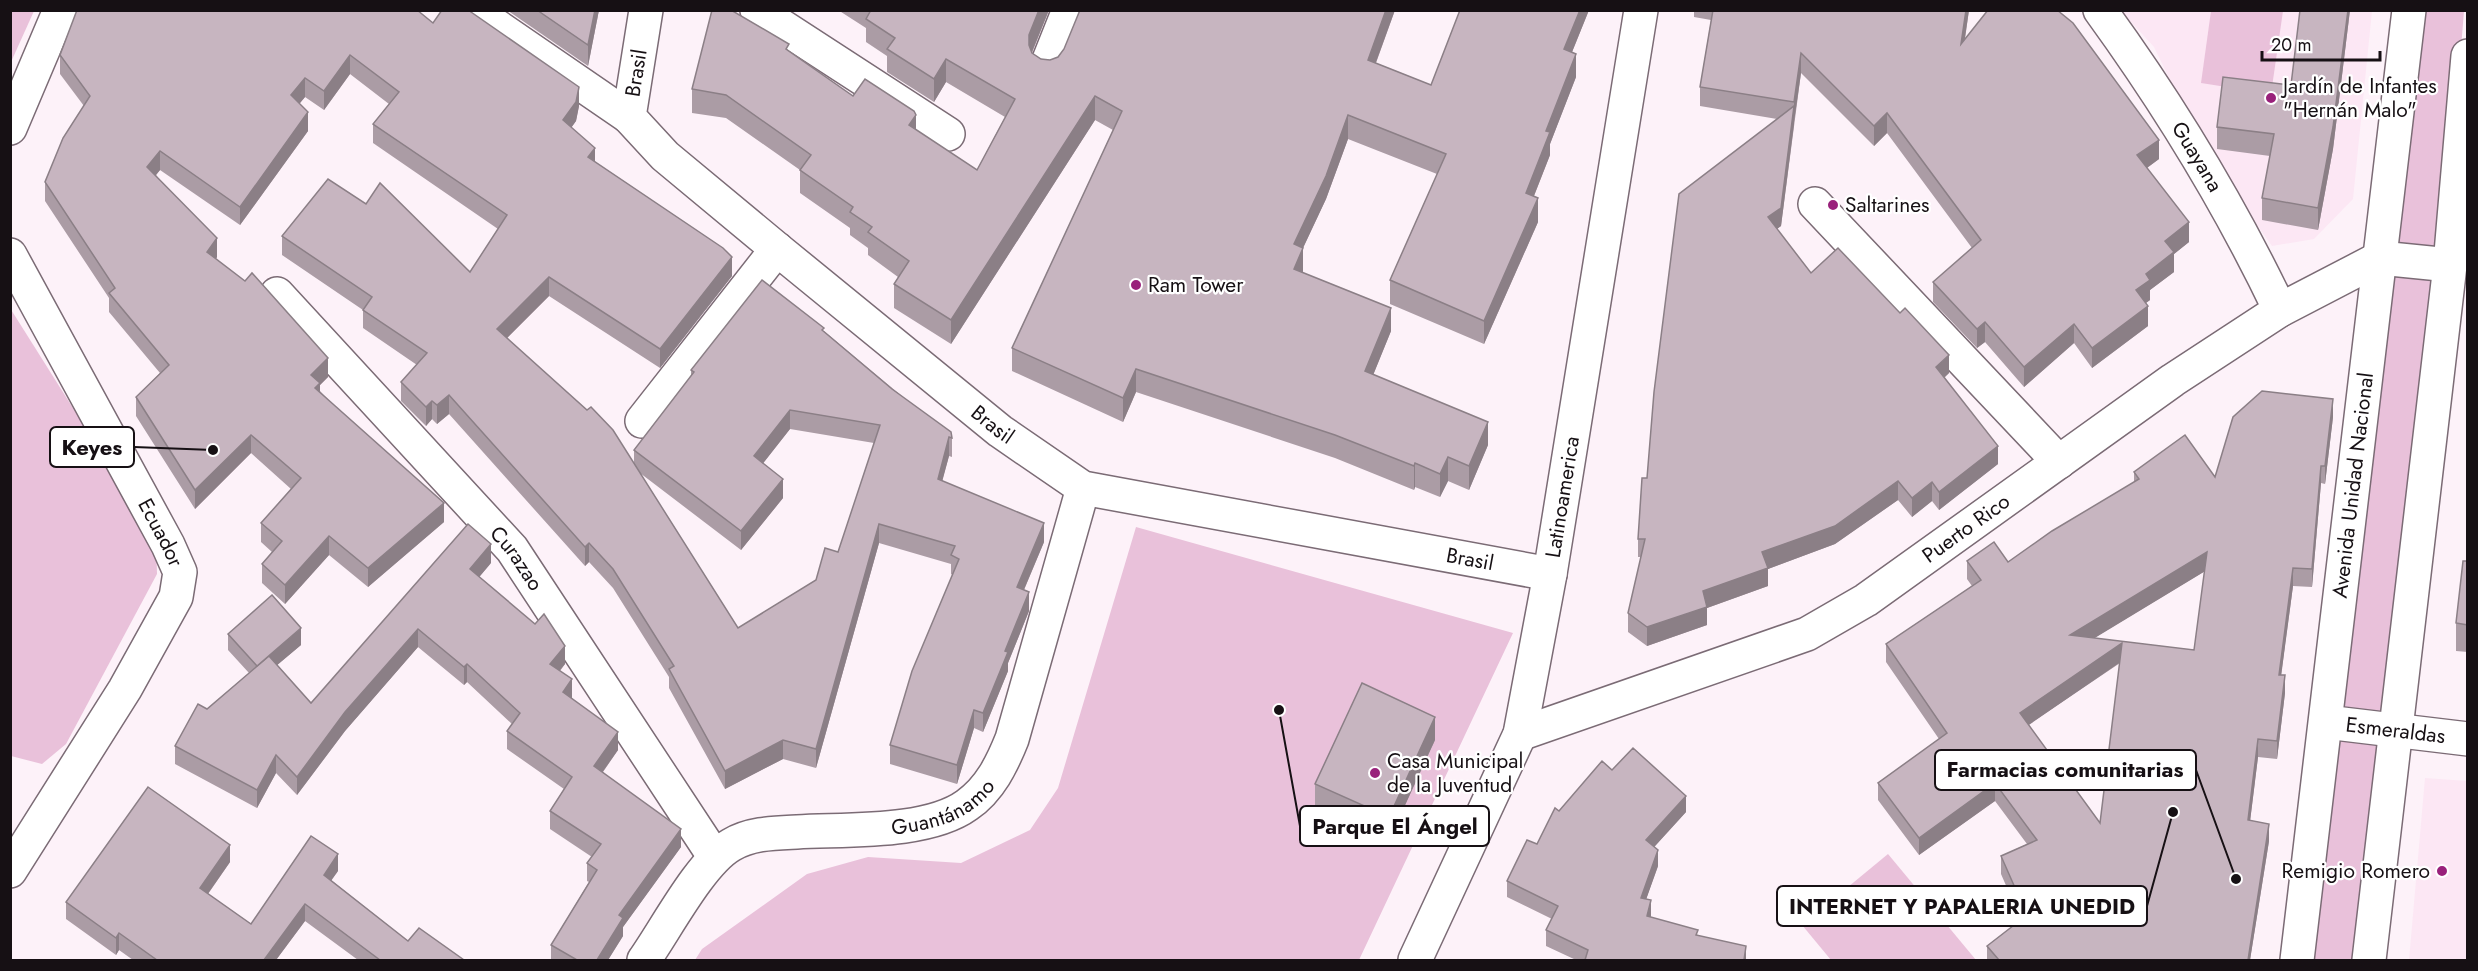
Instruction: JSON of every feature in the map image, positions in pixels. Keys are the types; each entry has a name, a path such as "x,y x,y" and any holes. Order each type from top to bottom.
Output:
{"street":[{"path":"10,128 60,10"},
{"path":"473,10 629,117"},
{"name":"Brasil","path":"646,10 629,117 665,156 777,249 1000,431 1083,488 1550,574"},
{"path":"757,10 948,134"},
{"path":"1047,64 1069,10"},
{"name":"Latinoamerica","path":"1414,960 1520,734 1550,574 1641,10"},
{"name":"Guayana","path":"2100,10 2154,84 2256,260 2280,310"},
{"name":"Avenida Unidad Nacional","path":"2297,960 2409,10"},
{"path":"2369,960 2450,265 2468,56"},
{"path":"1815,204 2059,462"},
{"path":"642,421 777,249"},
{"name":"Ecuador","path":"10,255 168,545 180,572 176,597 142,658 14,853"},
{"path":"2380,258 2450,265"},
{"name":"Puerto Rico","path":"1520,734 1806,634 1866,600 2173,380 2280,310 2380,258"},
{"name":"Curazao","path":"277,294 512,549 714,856"},
{"name":"Guantánamo","path":"644,960 714,856 732,844 765,834 909,825 946,816 966,806 982,792 1000,768 1012,739 1083,488"},
{"name":"Esmeraldas","path":"2326,722 2468,739"}],"shaded area":[{"path":"10,11 34,11 11,62"},
{"name":"Jardín de Infantes \"Hernán Malo\"","path":"2121,11 2372,11 2353,199 2314,239 2272,246 2204,150 2154,47"},
{"path":"2211,11 2283,11 2271,94 2201,83"},
{"path":"2421,11 2464,11 2444,260 2388,254"},
{"path":"2386,263 2443,271 2393,723 2333,720"},
{"path":"10,308 156,540 157,574 66,744 42,764 11,756"},
{"path":"1136,527 1513,633 1359,960 695,960 702,949 807,874 868,857 961,863 1030,830 1058,788"},
{"path":"2326,722 2397,730 2369,960 2297,960"},
{"name":"Remigio Romero","path":"2425,778 2467,781 2467,960 2409,960"},
{"path":"1888,854 1976,960 1831,960 1802,925"}],"building":[{"path":"77,10 417,10 433,23 442,10 468,10 579,87 576,102 563,120 595,148 588,157 723,248 732,257 660,349 549,277 497,329 587,410 591,407 613,430 738,628 816,580 825,548 838,552 880,425 790,410 754,456 783,479 741,531 634,450 694,372 691,370 762,280 824,328 822,330 892,389 951,432 952,438 949,437 938,479 1044,523 1017,587 1029,592 1005,651 1008,652 983,713 974,710 957,765 890,745 912,671 959,559 951,555 955,546 879,524 816,749 783,740 725,771 669,669 674,666 613,569 589,543 585,547 449,395 437,405 432,401 426,407 401,382 427,353 363,310 372,297 282,236 328,179 366,204 380,183 470,272 507,215 373,124 399,92 350,55 324,91 305,78 291,95 308,112 240,207 160,151 147,167 217,238 207,252 245,281 252,273 328,358 311,375 320,383 315,388 444,503 368,568 329,536 285,585 262,564 282,541 261,523 301,478 251,435 195,490 136,397 169,365 109,293 115,288 45,182 63,138 90,96 60,55"},
{"path":"537,10 595,10 588,45"},
{"path":"712,10 731,10 789,44 786,49 853,96 865,79 914,111 916,115 909,125 977,170 1015,99 946,59 934,79 887,49 895,38 866,19 871,10 1039,10 1029,35 1029,45 1032,53 1041,59 1050,60 1058,57 1064,49 1080,10 1386,10 1368,60 1431,85 1460,10 1580,10 1564,49 1576,54 1546,131 1550,132 1526,193 1538,198 1484,321 1390,280 1446,154 1348,115 1326,176 1294,244 1303,248 1294,269 1391,308 1365,371 1488,422 1469,466 1448,457 1440,474 1335,435 1136,369 1123,398 1012,348 1122,111 1095,96 951,320 894,284 909,261 868,232 872,227 850,212 853,207 800,170 811,155 726,95 692,89"},
{"path":"1713,10 1966,10 1961,44 1988,10 2057,10 2073,23 2159,140 2137,155 2189,222 2165,241 2174,252 2146,274 2150,280 2136,290 2148,306 2092,348 2074,324 2024,367 1985,322 1977,329 1933,282 1981,240 1887,113 1874,126 1801,53 1794,102 1700,87"},
{"path":"2300,10 2348,10 2333,127 2318,208 2262,198 2274,134 2217,127 2223,77 2291,85"},
{"path":"1794,106 1781,208 1768,217 1811,273 1838,248 1900,313 1905,308 1949,355 1936,367 1998,446 1939,492 1932,482 1912,498 1898,481 1835,526 1762,552 1768,568 1703,591 1707,607 1647,627 1628,613 1645,539 1638,539 1642,478 1647,478 1654,392 1679,194"},
{"path":"2262,391 2333,399 2325,466 2321,466 2312,569 2293,568 2279,675 2285,675 2277,741 2258,739 2248,820 2269,824 2248,960 1999,960 1987,946 2027,915 2001,856 2037,840 1995,783 1919,838 1878,783 1947,733 1886,644 1981,580 1967,561 1994,542 2008,562 2052,531 2139,479 2134,472 2185,435 2215,477 2233,417","holes":["2207,552 2194,650 2070,635","2122,643 2100,823 2020,713"]},
{"path":"468,524 491,544 470,569 535,624 544,614 565,646 550,664 572,679 563,692 618,732 594,766 681,829 619,915 623,918 597,960 577,960 551,945 597,870 587,863 601,844 550,811 572,777 507,731 520,713 467,664 464,667 418,629 345,712 297,777 276,755 257,790 175,746 198,704 207,709 269,656 311,703"},
{"path":"2463,561 2468,561 2468,625 2456,623"},
{"path":"272,595 301,628 257,666 228,634"},
{"name":"Casa Municipal de la Juventud","path":"1362,683 1435,717 1389,817 1315,784"},
{"path":"1633,748 1686,796 1646,840 1658,850 1641,898 1651,900 1647,916 1698,930 1696,935 1746,946 1744,960 1585,960 1588,950 1546,930 1558,906 1507,881 1527,840 1537,844 1555,808 1559,811 1602,761 1612,770"},
{"path":"148,787 230,845 200,888 251,924 311,836 338,854 324,875 408,941 419,928 464,960 380,960 305,904 264,960 157,960 119,933 116,938 66,902"}],"place":[{"name":"Jardín de Infantes \"Hernán Malo\"","path":"2271,98"},
{"name":"Saltarines","path":"1833,205"},
{"name":"Ram Tower","path":"1136,285"},
{"name":"Keyes","path":"213,450"},
{"name":"Parque El Ángel","path":"1279,710"},
{"name":"Casa Municipal de la Juventud","path":"1375,773"},
{"name":"INTERNET Y PAPALERIA UNEDID","path":"2173,812"},
{"name":"Remigio Romero","path":"2442,871"},
{"name":"Farmacias comunitarias","path":"2236,879"}]}
